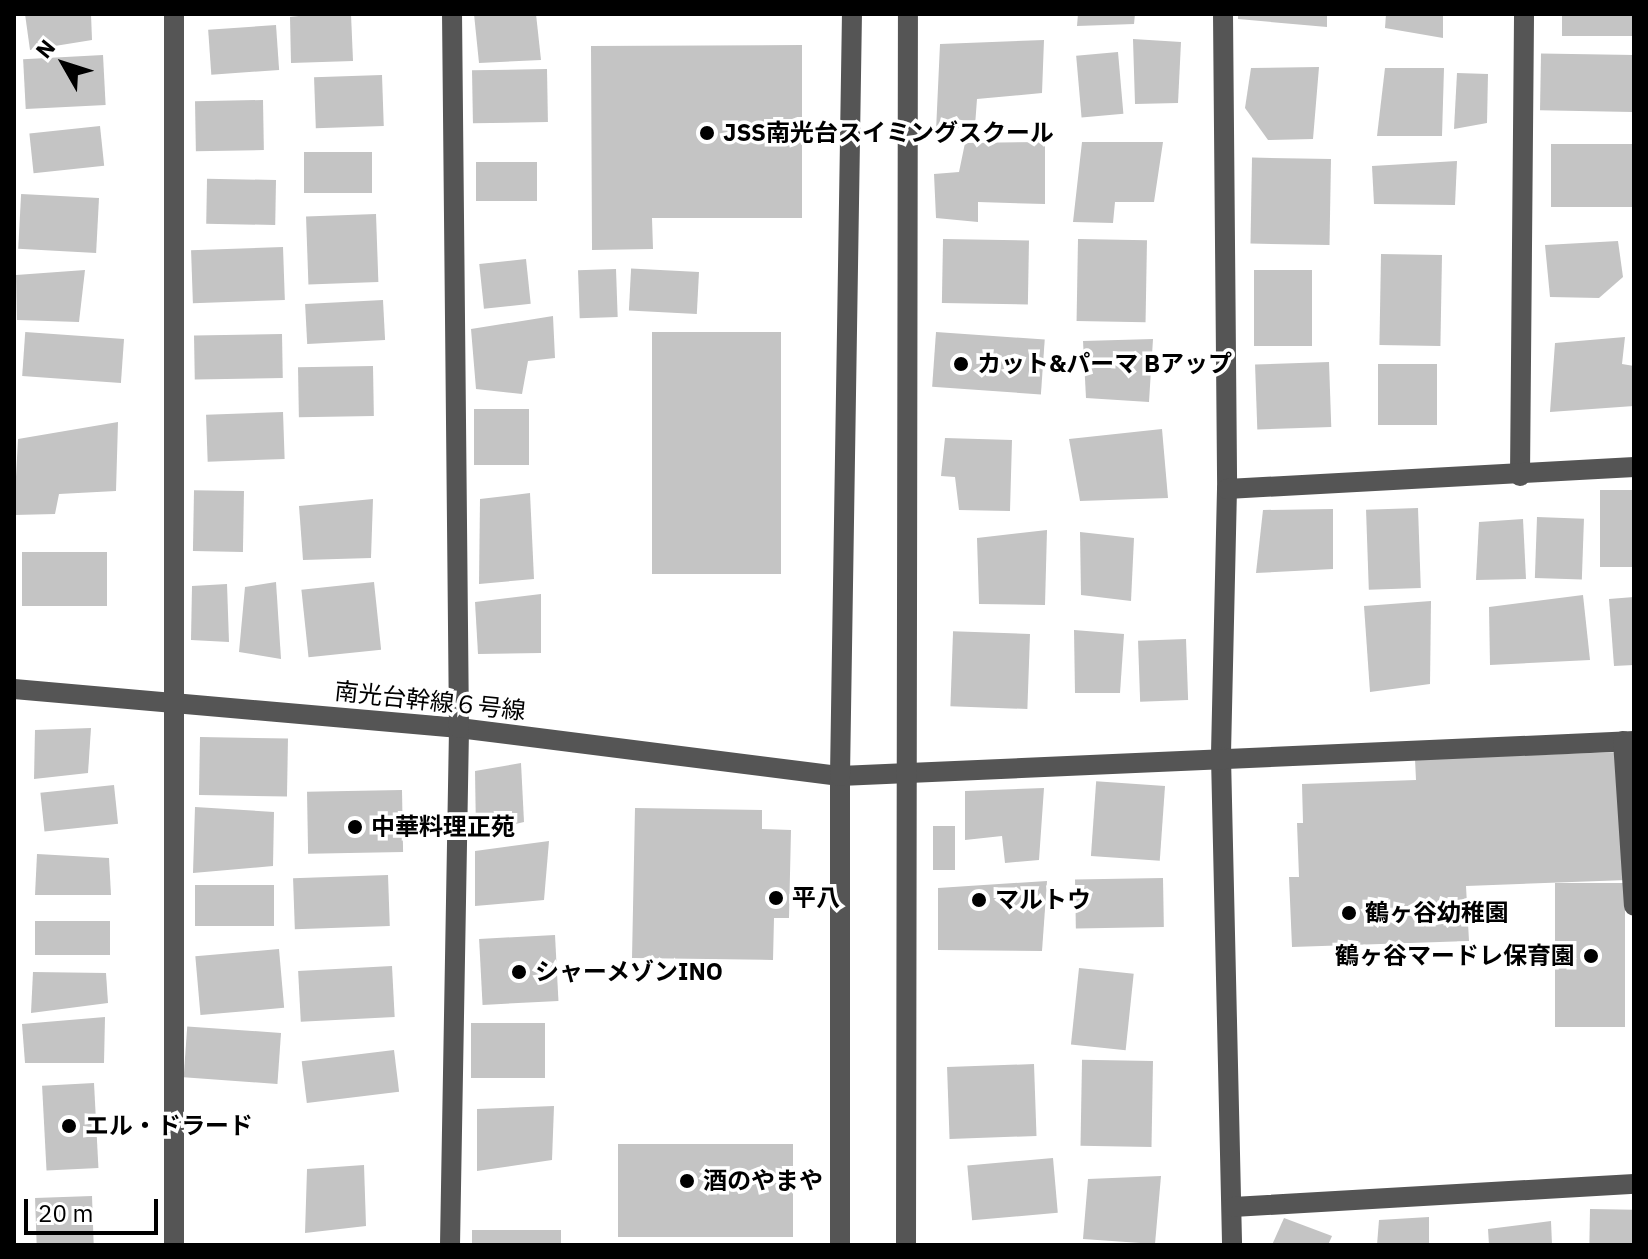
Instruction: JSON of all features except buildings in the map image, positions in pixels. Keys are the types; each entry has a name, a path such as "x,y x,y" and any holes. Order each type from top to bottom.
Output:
{"street":[{"path":"174,14 174,1245"},
{"path":"450,1245 459,728 452,14"},
{"path":"840,1245 840,776 852,14"},
{"path":"906,1245 908,14"},
{"path":"1223,14 1227,489 1221,757 1232,1245"},
{"path":"1520,476 1524,14"},
{"path":"1227,489 1520,476 1634,467"},
{"name":"南光台幹線６号線","path":"14,689 459,728 840,776 1628,741"},
{"path":"1628,741 1634,906"},
{"path":"1233,1207 1634,1184"}],"place":[{"name":"JSS南光台スイミングスクール","path":"707,133"},
{"name":"カット&パーマ Bアップ","path":"961,364"},
{"name":"中華料理正苑","path":"355,827"},
{"name":"平八","path":"776,898"},
{"name":"マルトウ","path":"979,900"},
{"name":"鶴ヶ谷幼稚園","path":"1349,913"},
{"name":"鶴ヶ谷マードレ保育園","path":"1591,956"},
{"name":"シャーメゾンINO","path":"519,972"},
{"name":"エル・ドラード","path":"69,1126"},
{"name":"酒のやまや","path":"687,1181"}]}
